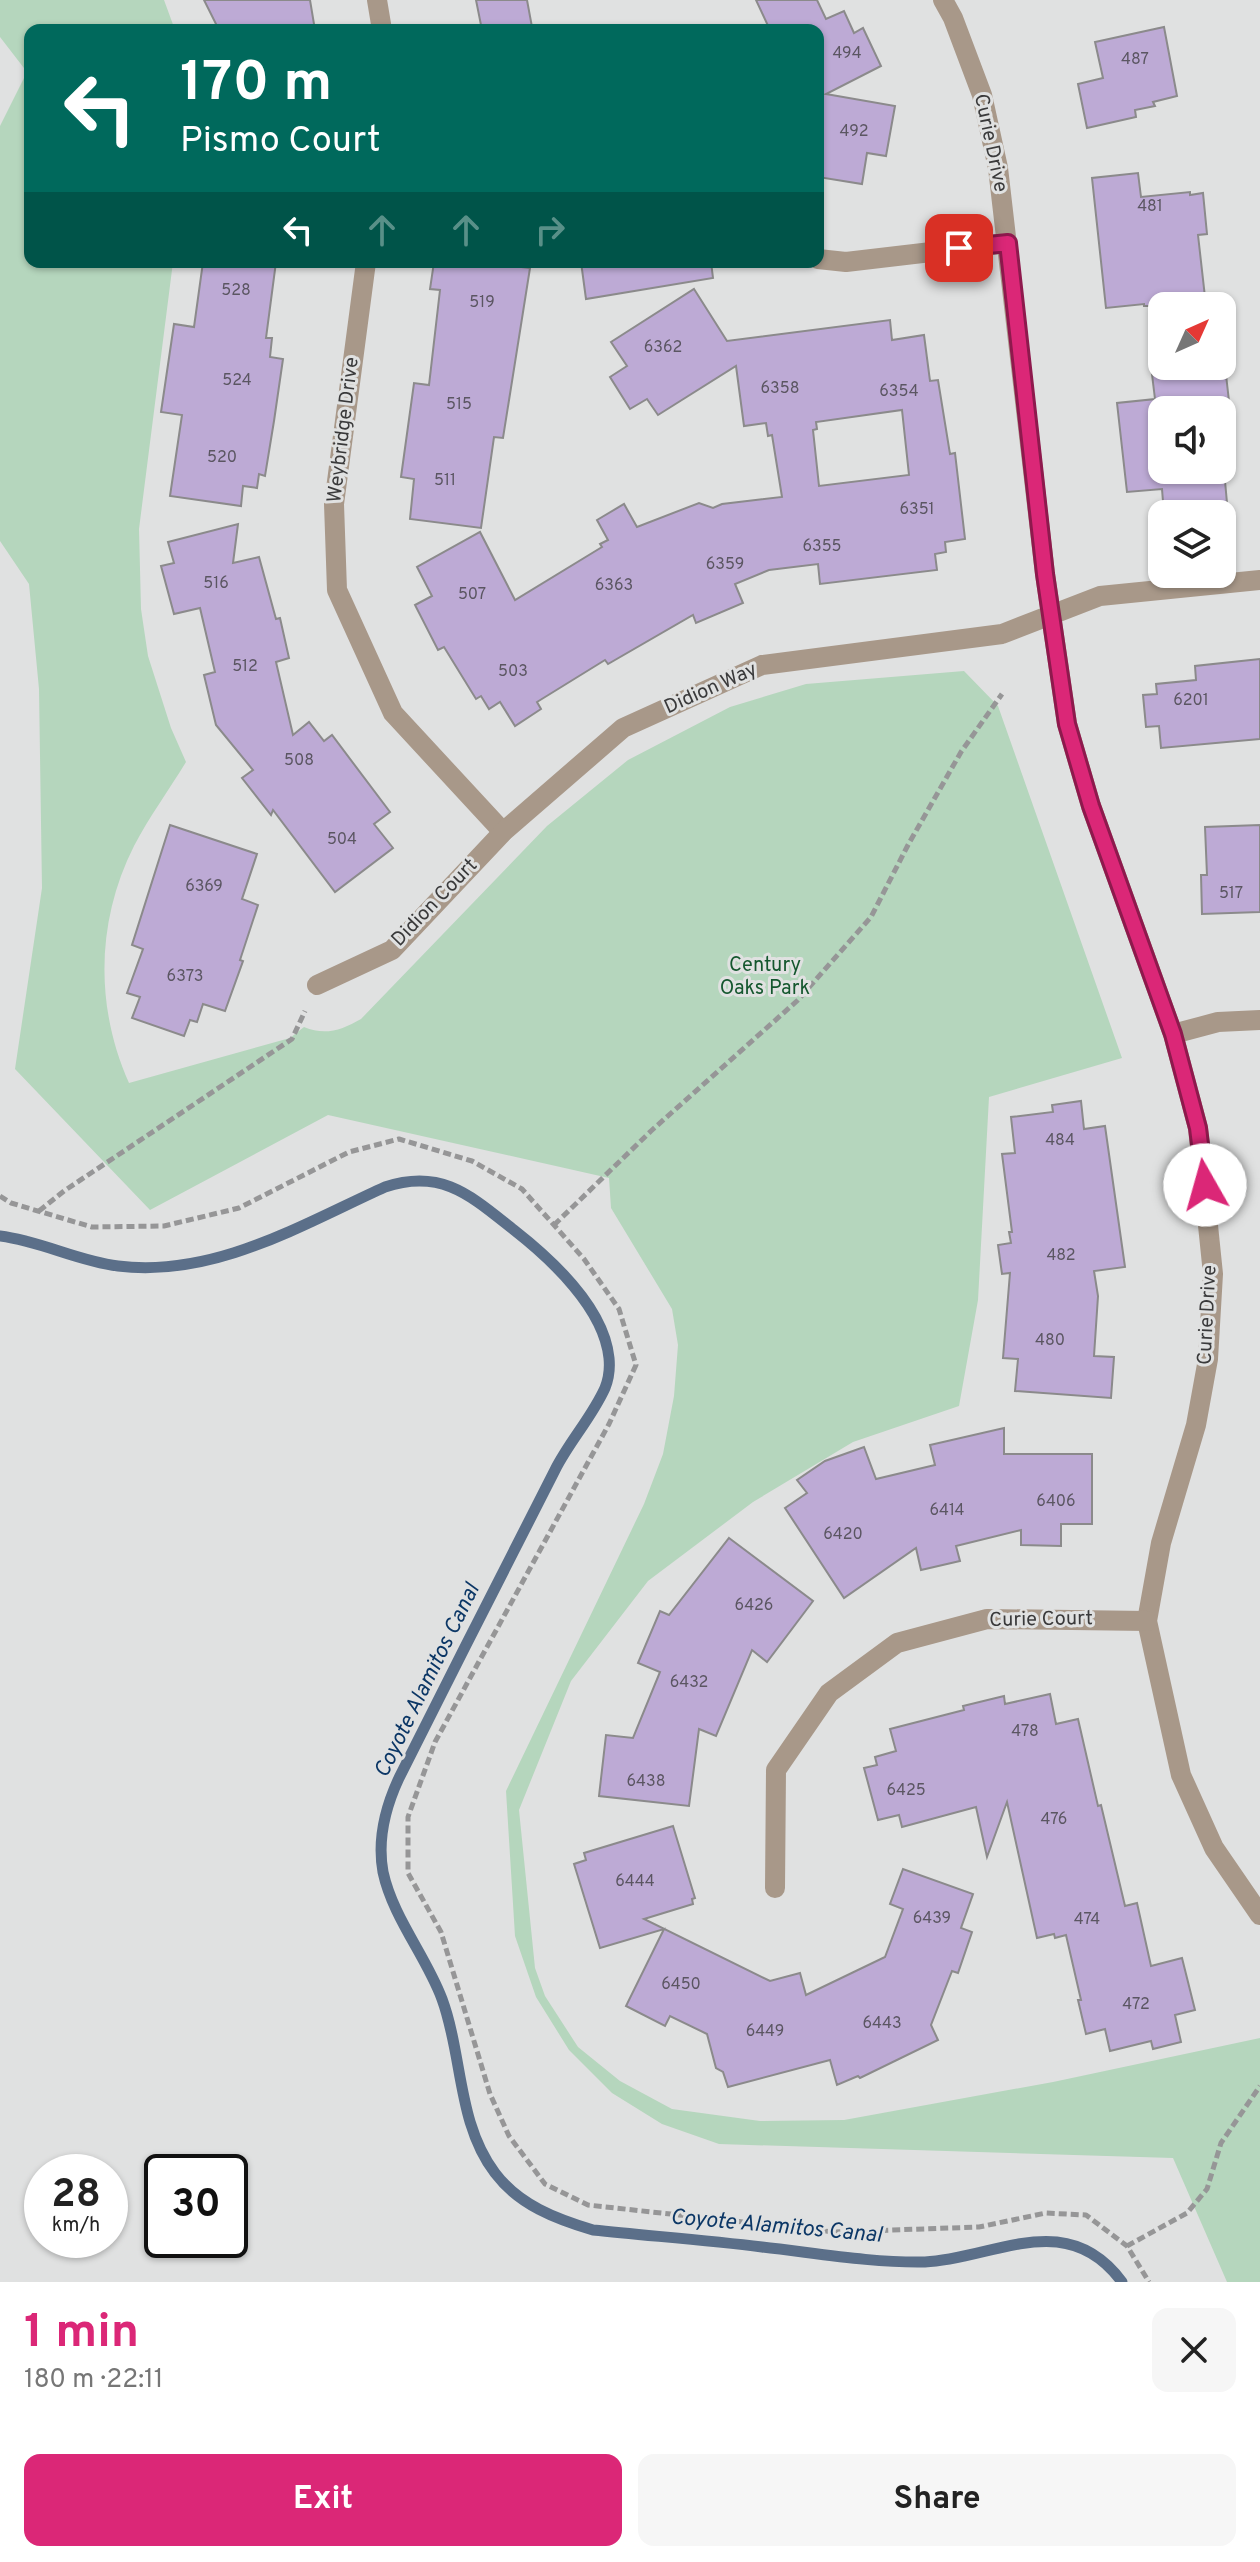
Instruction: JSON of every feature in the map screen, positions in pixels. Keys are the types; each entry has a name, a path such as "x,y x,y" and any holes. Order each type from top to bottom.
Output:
{"street":[{"path":"377,0 381,24"},
{"name":"Curie Drive","path":"943,0 953,18 982,95 998,168 1051,615 1067,724 1091,806 1173,1034 1198,1128 1213,1274 1208,1359 1198,1412 1161,1543 1147,1621 1181,1775 1214,1848 1260,1915"},
{"path":"824,260 846,262 1008,243"},
{"name":"Weybridge Drive","path":"365,268 334,504 337,590 393,713 503,832"},
{"name":"Didion Way","path":"503,832 623,728 762,665 1002,634 1100,596 1260,580"},
{"name":"Didion Court","path":"317,985 392,950 503,832"},
{"path":"1173,1034 1218,1022 1260,1020"},
{"name":"Curie Court","path":"775,1888 776,1770 829,1693 897,1643 987,1619 1147,1621"}],"path":[{"path":"554,1225 651,1131 798,1000 871,917 961,752 1002,694"},
{"path":"39,1211 64,1191 292,1039 317,985"},
{"path":"0,1196 11,1203 92,1227 164,1226 239,1208 349,1152 399,1139 472,1161 522,1189 584,1259 619,1309 636,1365 609,1424 435,1742 408,1817 408,1873 441,1932 485,2080 509,2136 545,2184 588,2205 834,2232 979,2227 1046,2213 1086,2215 1127,2246 1149,2282"},
{"path":"1127,2246 1187,2213 1207,2189 1221,2143 1260,2086"}],"green space":[{"name":"Century Oaks Park","path":"0,0 164,0 173,24 24,24 24,68 0,37"},
{"name":"Century Oaks Park","path":"24,78 24,268 172,268 139,529 141,609 148,656 171,728 186,762 134,846 112,904 104,964 106,994 110,1024 129,1083 290,1038 304,1027 319,1031 333,1030 361,1019 547,826 628,760 730,707 806,684 964,671 998,706 1122,1058 989,1097 978,1300 959,1406 853,1442 753,1502 648,1581 571,1681 519,1810 535,1968 545,1996 578,2047 620,2081 672,2109 760,2121 844,2120 1053,2082 1260,2038 1260,2282 1227,2282 1173,2158 719,2144 662,2124 612,2093 569,2050 536,1997 515,1936 506,1791 644,1504 663,1454 674,1396 678,1345 672,1309 611,1208 609,1178 328,1115 150,1210 15,1069 42,888 39,689 29,584 0,541 0,126"}],"building":[{"path":"204,0 310,0 314,24 216,24"},
{"path":"476,0 527,0 531,24 481,24"},
{"path":"756,0 817,0 826,19 844,11 854,33 863,28 881,66 826,94 895,106 886,156 867,153 862,184 824,178 824,24 767,24"},
{"path":"1164,27 1177,96 1153,102 1155,106 1135,110 1136,117 1087,128 1078,84 1103,78 1095,42"},
{"path":"1138,173 1141,197 1203,193 1207,234 1198,235 1204,292 1148,292 1148,306 1106,308 1092,178"},
{"path":"202,268 275,268 266,338 272,338 270,357 283,359 265,476 259,474 257,488 243,486 241,506 170,496 182,415 161,412 174,324 194,327"},
{"path":"433,268 530,268 503,438 494,437 481,528 410,519 414,479 401,477 414,383 429,385 440,290 430,289"},
{"path":"582,268 712,268 713,278 586,299"},
{"path":"694,289 727,341 890,320 892,340 924,335 930,381 938,380 950,454 955,453 965,539 945,542 946,552 935,554 937,570 820,584 818,564 769,570 735,584 743,603 696,623 693,615 608,664 605,660 537,702 541,709 515,726 500,702 489,709 481,696 476,699 444,647 438,650 415,605 432,596 417,567 480,532 515,600 602,547 600,544 608,540 597,520 624,504 637,527 699,503 713,508 722,504 782,497 772,435 768,436 766,423 744,426 736,366 658,415 647,399 630,409 610,377 627,366 611,342","holes":["902,410 909,475 819,486 813,430 817,429 816,422"]},
{"path":"1153,380 1227,380 1228,396 1155,396"},
{"path":"1148,400 1148,484 1225,484 1227,500 1163,500 1162,489 1127,492 1117,403"},
{"path":"238,524 233,563 259,557 276,619 280,618 289,658 276,662 293,735 309,722 324,741 332,735 390,812 374,824 393,848 335,892 273,810 271,815 242,778 253,770 216,725 204,675 215,672 200,608 174,614 161,566 174,563 168,542"},
{"path":"1260,659 1260,739 1161,748 1159,726 1146,727 1143,695 1157,694 1156,684 1196,680 1195,666"},
{"path":"170,825 257,854 242,899 258,905 225,1011 203,1004 197,1022 190,1020 184,1036 132,1018 140,997 127,993 143,949 132,945"},
{"path":"1260,825 1260,912 1202,914 1201,875 1207,875 1205,827"},
{"path":"1081,1101 1084,1129 1105,1126 1125,1267 1094,1271 1098,1296 1094,1356 1114,1357 1111,1398 1015,1391 1018,1359 1003,1358 1010,1273 1002,1274 998,1245 1011,1243 1002,1154 1015,1153 1011,1117 1053,1112 1052,1105"},
{"path":"1004,1428 1004,1454 1092,1454 1092,1524 1061,1524 1061,1546 1021,1545 1021,1530 956,1546 960,1561 921,1570 916,1548 844,1598 785,1508 807,1493 797,1480 825,1461 864,1447 876,1479 935,1465 930,1445"},
{"path":"729,1538 813,1601 767,1662 752,1650 716,1736 699,1729 689,1806 599,1796 606,1735 633,1738 660,1672 638,1663 660,1611 669,1615"},
{"path":"1050,1694 1056,1724 1078,1719 1125,1906 1137,1903 1151,1966 1182,1958 1195,2010 1175,2015 1181,2042 1153,2049 1151,2041 1110,2051 1105,2029 1086,2034 1066,1935 1037,1938 1007,1802 987,1857 976,1807 902,1827 899,1815 878,1820 864,1768 877,1765 875,1757 896,1751 890,1729 1004,1696 1005,1704"},
{"path":"673,1826 695,1898 692,1899 693,1904 644,1919 770,1981 800,1973 806,1995 885,1957 903,1909 890,1904 903,1869 973,1894 961,1928 972,1932 958,1973 952,1971 931,2025 938,2040 860,2078 858,2076 837,2085 830,2060 728,2087 723,2072 716,2068 707,2034 670,2016 665,2026 626,2006 664,1929 600,1948 574,1864 586,1860 584,1853"}],"waterway":[{"name":"Coyote Alamitos Canal","path":"0,1236 118,1266 154,1268 188,1264 256,1245 385,1187 423,1181 440,1183 469,1196 544,1255 574,1286 597,1321 609,1358 605,1388 555,1470 399,1778 386,1812 382,1836 381,1860 388,1889 442,1999 467,2111 483,2154 495,2173 515,2194 552,2216 593,2230 905,2262 942,2260 1024,2243 1057,2242 1076,2246 1094,2255 1122,2282"}],"route":[{"path":"959,248 1008,243 1045,574 1067,724 1091,806 1173,1034 1198,1128 1205,1185"}]}
